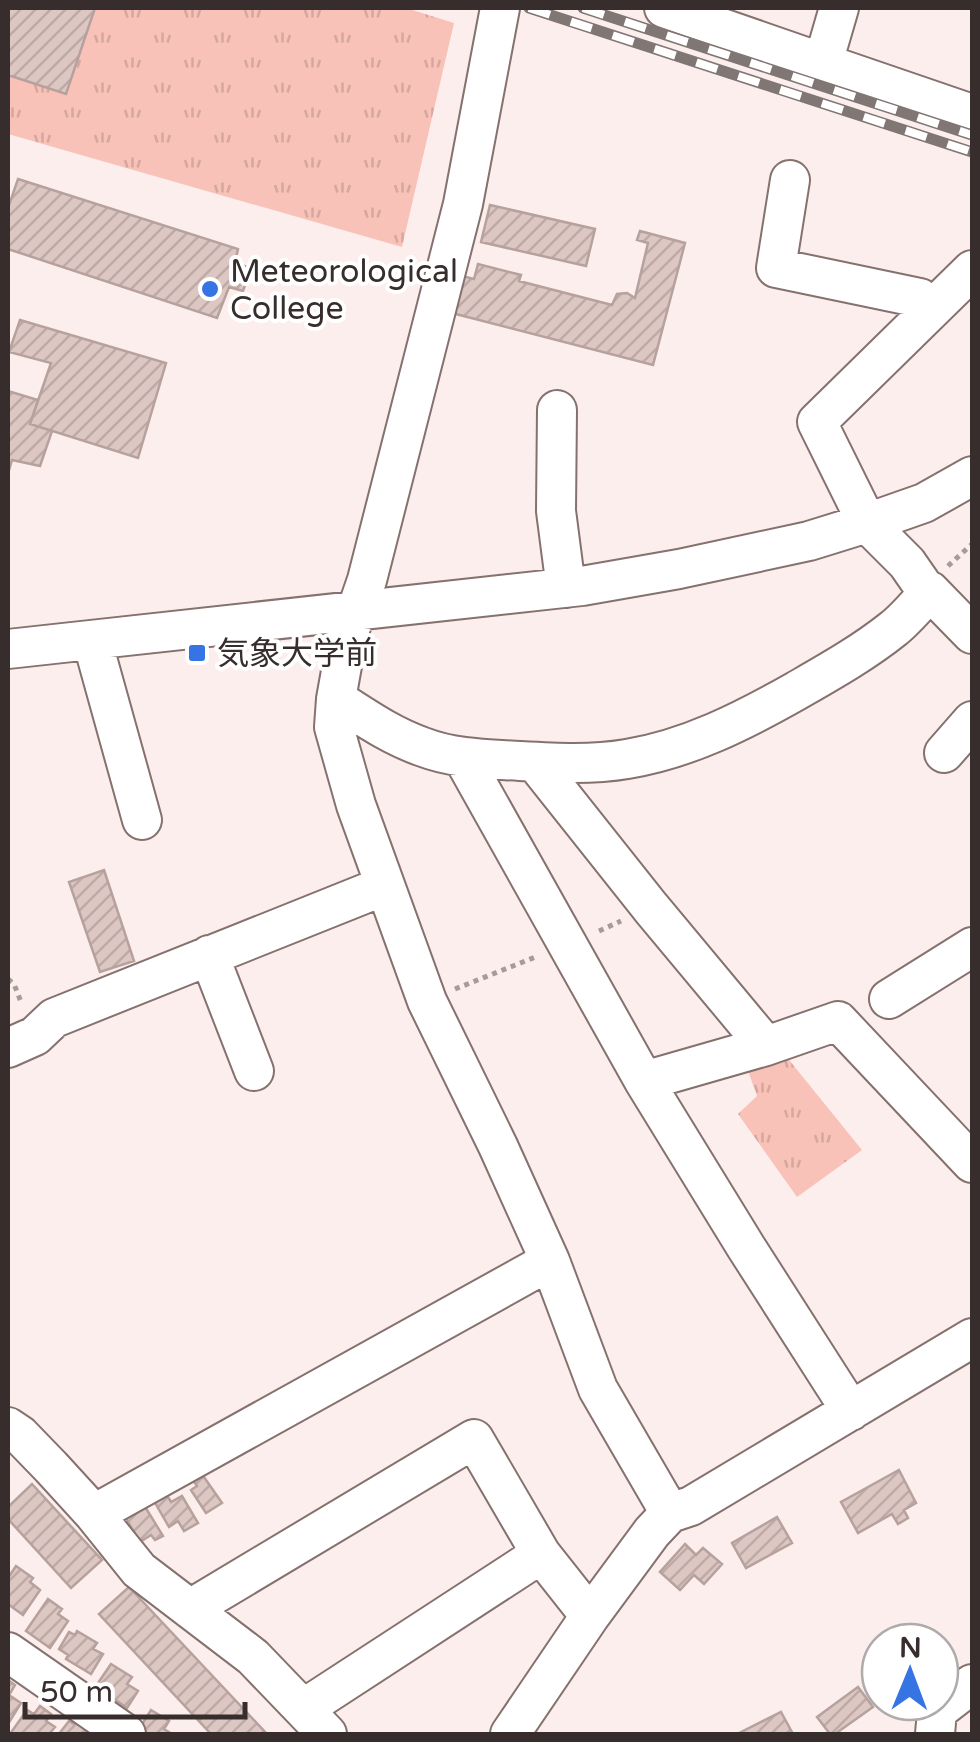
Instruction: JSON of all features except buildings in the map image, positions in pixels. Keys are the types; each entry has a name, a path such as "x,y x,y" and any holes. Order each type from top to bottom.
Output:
{"street":[{"path":"500,8 463,204 377,543 347,638 334,727 356,805 427,1001 550,1260 598,1389 670,1513"},
{"path":"664,8 972,114"},
{"path":"823,63 840,8"},
{"path":"790,180 776,268 920,298 930,310"},
{"path":"972,270 817,422 867,523 907,563 925,589 972,634"},
{"path":"556,410 556,511 566,588"},
{"path":"8,649 566,588 809,541 924,503 972,476"},
{"path":"336,699 390,733 425,749 464,758 573,764 640,756 736,724 856,656 895,628 930,592"},
{"path":"92,640 142,820"},
{"path":"944,753 972,721"},
{"path":"464,758 644,1081 851,1411"},
{"path":"535,762 766,1046"},
{"path":"8,1048 35,1036 54,1018 384,886"},
{"path":"889,999 972,947"},
{"path":"209,955 254,1071"},
{"path":"644,1081 838,1021 972,1163"},
{"path":"94,1514 550,1260"},
{"path":"510,1734 590,1616 670,1513 691,1506 970,1344"},
{"path":"8,1427 51,1467 139,1570 253,1658 315,1722 540,1554"},
{"path":"190,1609 474,1438 540,1554 590,1616"},
{"path":"8,1652 126,1734"},
{"path":"935,1734 937,1712 972,1684"}],"green space":[{"path":"8,8 406,8 454,23 402,247 8,134"},
{"path":"781,1050 862,1150 797,1197 738,1114 757,1096 747,1068"}],"railway":[{"path":"529,8 972,152"},
{"path":"583,8 972,135"}],"place":[{"name":"Meteorological College","path":"210,289"},
{"name":"気象大学前","path":"197,653"}]}
